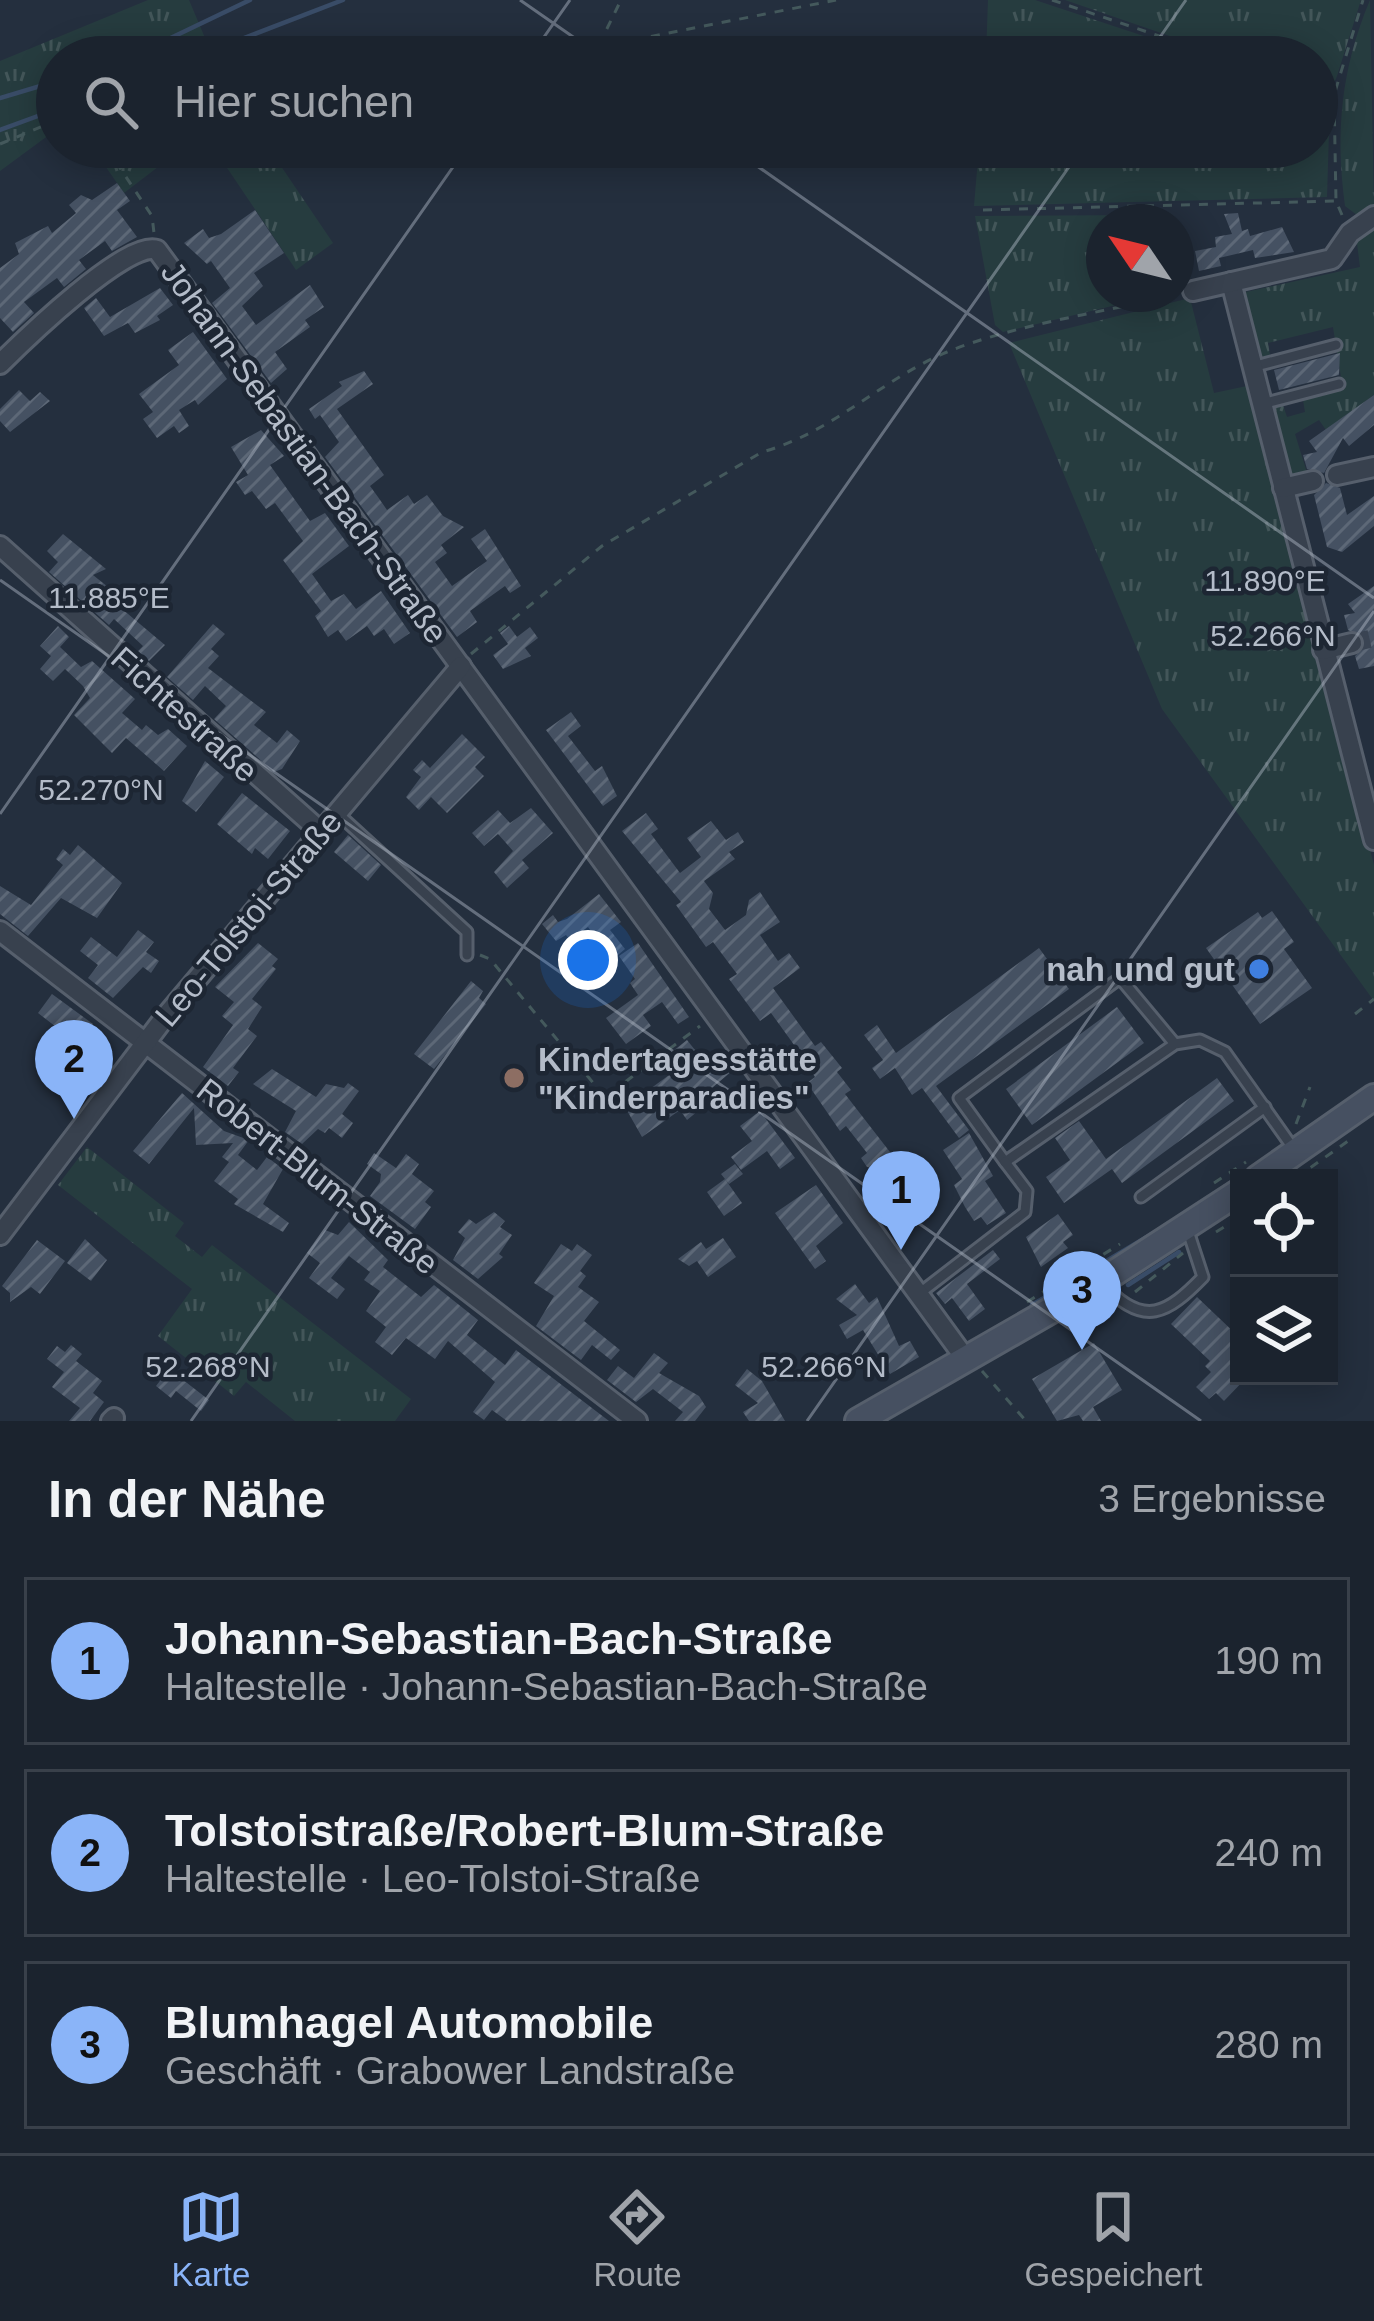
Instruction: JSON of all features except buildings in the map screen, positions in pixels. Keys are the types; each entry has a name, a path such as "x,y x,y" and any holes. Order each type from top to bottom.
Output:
{"main road":[{"path":"1255,1168 1292,1155 1374,1097"},
{"path":"858,1421 973,1364 1102,1281 1191,1237 1230,1200"}],"street":[{"path":"1194,291 1332,259 1350,233 1374,216"},
{"path":"0,364 95,281 152,247"},
{"name":"Johann-Sebastian-Bach-Straße","path":"152,247 973,1364"},
{"path":"1231,282 1374,840"},
{"path":"1336,475 1374,467"},
{"path":"1283,488 1313,481"},
{"name":"Fichtestraße","path":"0,546 320,831"},
{"path":"1322,650 1352,643"},
{"name":"Leo-Tolstoi-Straße","path":"0,1235 145,1043 460,666"},
{"name":"Robert-Blum-Straße","path":"0,931 637,1421"}],"lane":[{"path":"1252,367 1336,346"},
{"path":"1262,404 1339,384"},
{"path":"337,812 467,932 467,955"},
{"path":"920,1293 1025,1212 1027,1192 958,1098 1120,978 1175,1044"},
{"path":"1005,1162 1175,1044 1213,1044 1264,1107 1292,1155"},
{"path":"1141,1197 1264,1107"},
{"path":"1102,1281 1126,1301 1151,1312 1170,1310 1203,1277 1191,1237"}],"path":[{"path":"603,36 621,0"},
{"path":"654,36 836,0"},
{"path":"1052,0 1159,36"},
{"path":"1338,82 1364,0"},
{"path":"0,145 36,129"},
{"path":"120,168 152,216 152,247"},
{"path":"1335,168 1336,201 1350,233"},
{"path":"983,210 1336,201"},
{"path":"460,666 602,546 762,452 791,444 946,352 1107,312"},
{"path":"467,955 490,959 605,1096 716,1014"},
{"path":"1355,1014 1374,999"},
{"path":"1310,1087 1295,1127 1292,1155 1358,1133"},
{"path":"1199,1193 1255,1168"},
{"path":"1126,1301 1191,1237 1230,1222"},
{"path":"1024,1314 1027,1300 1122,1243"},
{"path":"973,1364 1026,1421"}],"green space":[{"path":"148,0 189,0 204,36 61,36"},
{"path":"988,0 1035,0 1144,36 987,36"},
{"path":"1065,0 1361,0 1338,73 1338,36 1170,36"},
{"path":"1370,0 1374,210 1357,215 1345,206 1341,126 1352,51"},
{"path":"36,46 36,144 0,171 0,61"},
{"path":"107,168 157,168 124,193"},
{"path":"227,168 282,168 333,243 296,270"},
{"path":"977,168 1328,168 1327,197 974,206"},
{"path":"1086,215 1087,312 1003,332 995,325 975,216"},
{"path":"1365,231 1374,231 1374,395 1326,430 1319,420 1295,434 1308,476 1292,478 1272,408 1283,405 1287,417 1305,412 1303,400 1343,390 1333,327 1268,343 1270,355 1258,358 1241,293 1360,267 1357,243"},
{"path":"1134,312 1194,312 1214,393 1247,386 1374,865 1374,1001 1162,709 1009,343"},
{"path":"87,1147 184,1223 175,1236 202,1257 212,1245 411,1399 395,1421 295,1421 246,1382 234,1396 158,1336 192,1289 58,1185"}],"waterway":[{"path":"175,36 250,0"},
{"path":"250,36 343,0"},
{"path":"0,98 36,87"},
{"path":"0,130 36,117"},
{"path":"1217,1192 1252,1168"},
{"path":"1032,1305 1162,1228"},
{"path":"1128,1285 1179,1252"}],"tunnel":[{"path":"1352,643 1374,638"}],"place":[{"name":"nah und gut","path":"1259,969"},
{"name":"Kindertagesstätte \"Kinderparadies\"","path":"514,1078"},
{"name":"Tolstoistraße/Robert-Blum-Straße","path":"74,1119"},
{"name":"Johann-Sebastian-Bach-Straße","path":"901,1250"},
{"name":"Blumhagel Automobile","path":"1082,1350"}]}
